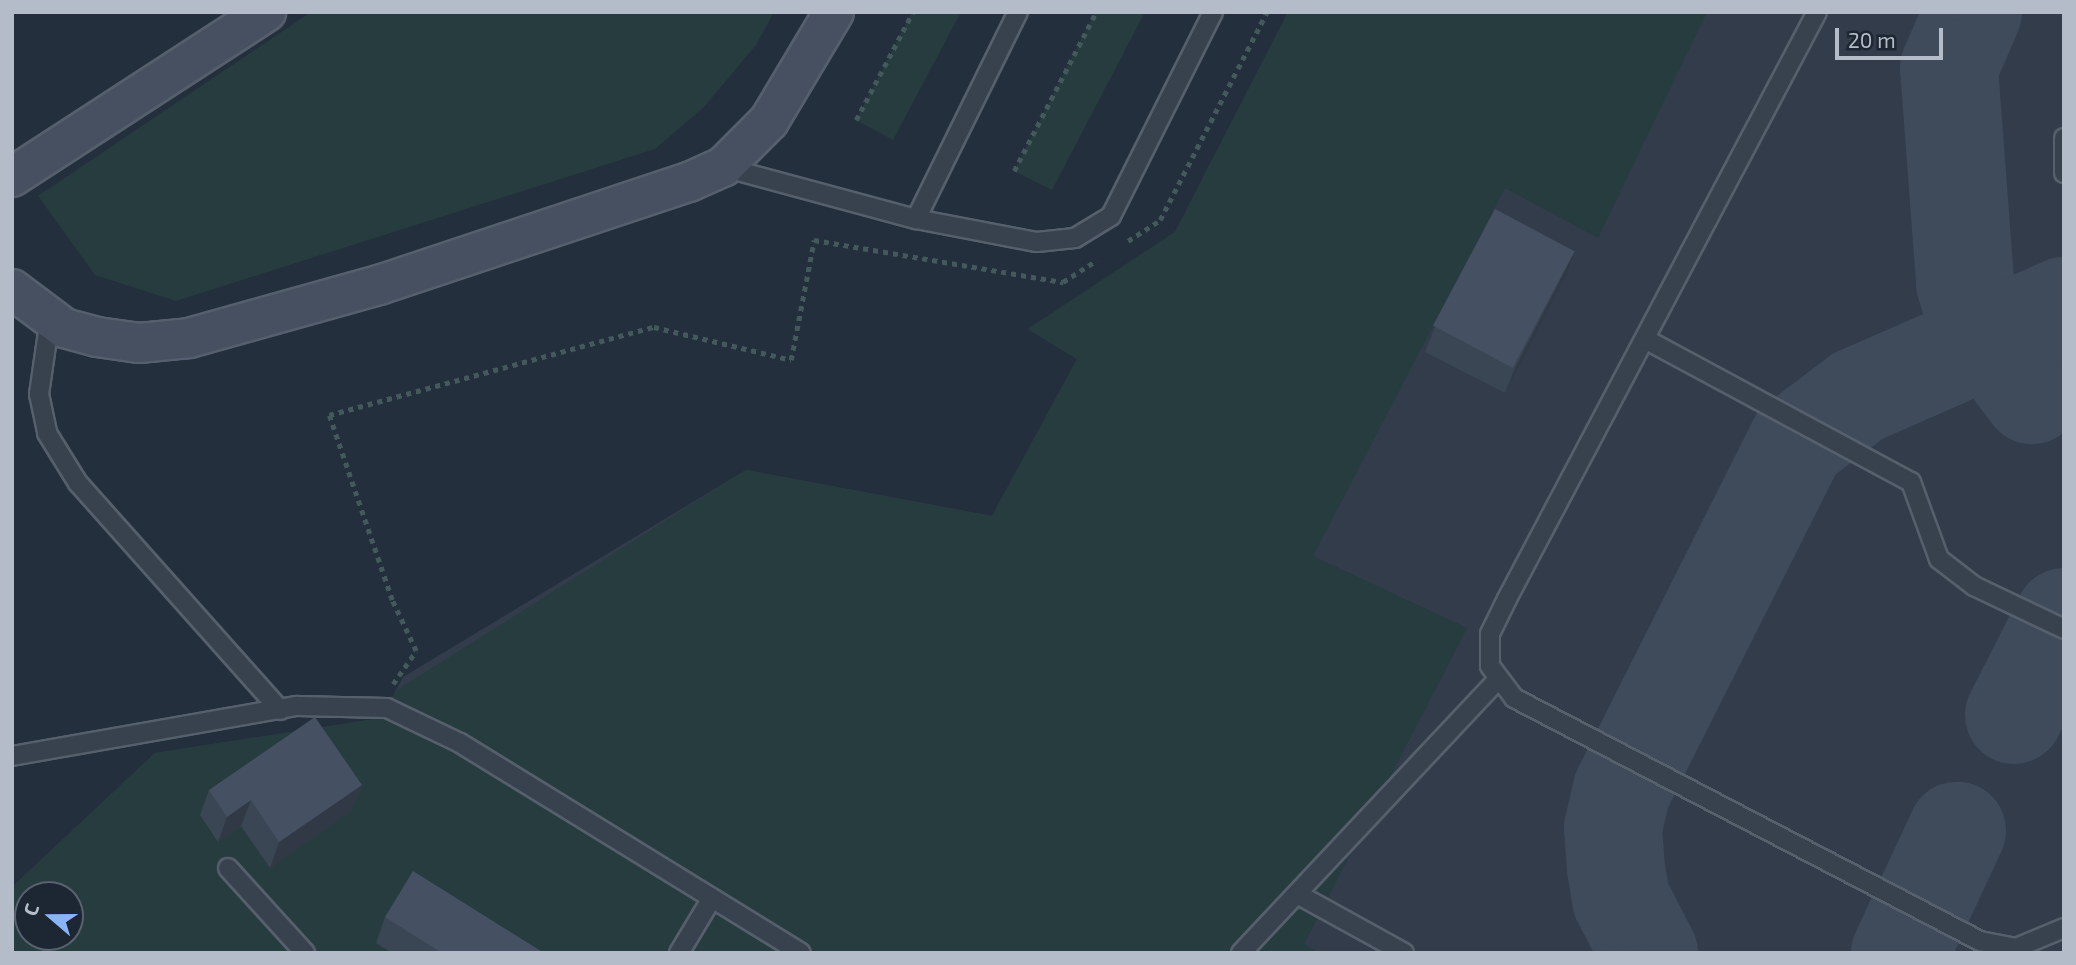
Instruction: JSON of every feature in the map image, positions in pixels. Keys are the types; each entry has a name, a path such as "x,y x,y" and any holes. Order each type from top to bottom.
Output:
{"main road":[{"path":"12,177 266,12"},
{"path":"12,289 50,318 86,334 139,344 189,338 379,285 723,167 794,88 834,12"}],"lane":[{"path":"916,219 1018,12"},
{"path":"723,167 916,219 1037,242 1075,239 1111,216 1213,12"},
{"path":"1817,12 1490,634 1488,654 1497,680 1514,698 1979,941 2016,948 2064,928"},
{"path":"2064,138 2064,173"},
{"path":"50,318 39,394 47,433 78,483 280,710"},
{"path":"1645,339 1911,482 1940,559 1974,586 2064,629"},
{"path":"1241,953 1299,895 1497,680"},
{"path":"12,756 280,710 377,707 460,743 801,953"},
{"path":"228,868 305,953"},
{"path":"1299,895 1404,953"},
{"path":"679,953 712,898"}],"path":[{"path":"856,120 913,12"},
{"path":"1014,172 1096,12"},
{"path":"1117,248 1160,220 1268,12"},
{"path":"377,707 416,651 392,600 329,415 654,327 791,360 814,240 1063,282 1106,255"}],"shaded area":[{"path":"1288,12 2064,12 2064,953 12,953 14,885 14,951 84,951 84,881 18,881 155,753 381,718 403,677 746,470 992,516 1077,359 1028,329 1175,232"}],"green space":[{"path":"311,12 774,12 756,45 704,107 655,149 176,301 95,275 38,196"},
{"path":"912,12 961,12 893,140 856,120"},
{"path":"1095,12 1145,12 1052,190 1014,171"},
{"path":"1288,12 1707,12 1598,238 1505,188 1313,556 1467,628 1304,944 1319,953 12,953 14,885 14,951 84,951 84,881 18,881 155,753 381,718 397,690 746,470 992,516 1077,359 1028,329 1175,232"}],"building":[{"path":"1495,209 1574,251 1512,368 1433,326"},
{"path":"315,717 362,785 279,842 251,800 227,817 209,790"},
{"path":"413,871 541,951 442,953 385,917"}],"taxiway":[{"path":"1973,12 1949,68 1965,283 1976,321 2032,395"},
{"path":"1649,953 1621,899 1616,869 1613,828 1622,790 1797,442 1858,396 2064,306"},
{"path":"2014,715 2064,617"},
{"path":"1900,953 1957,831"}]}
